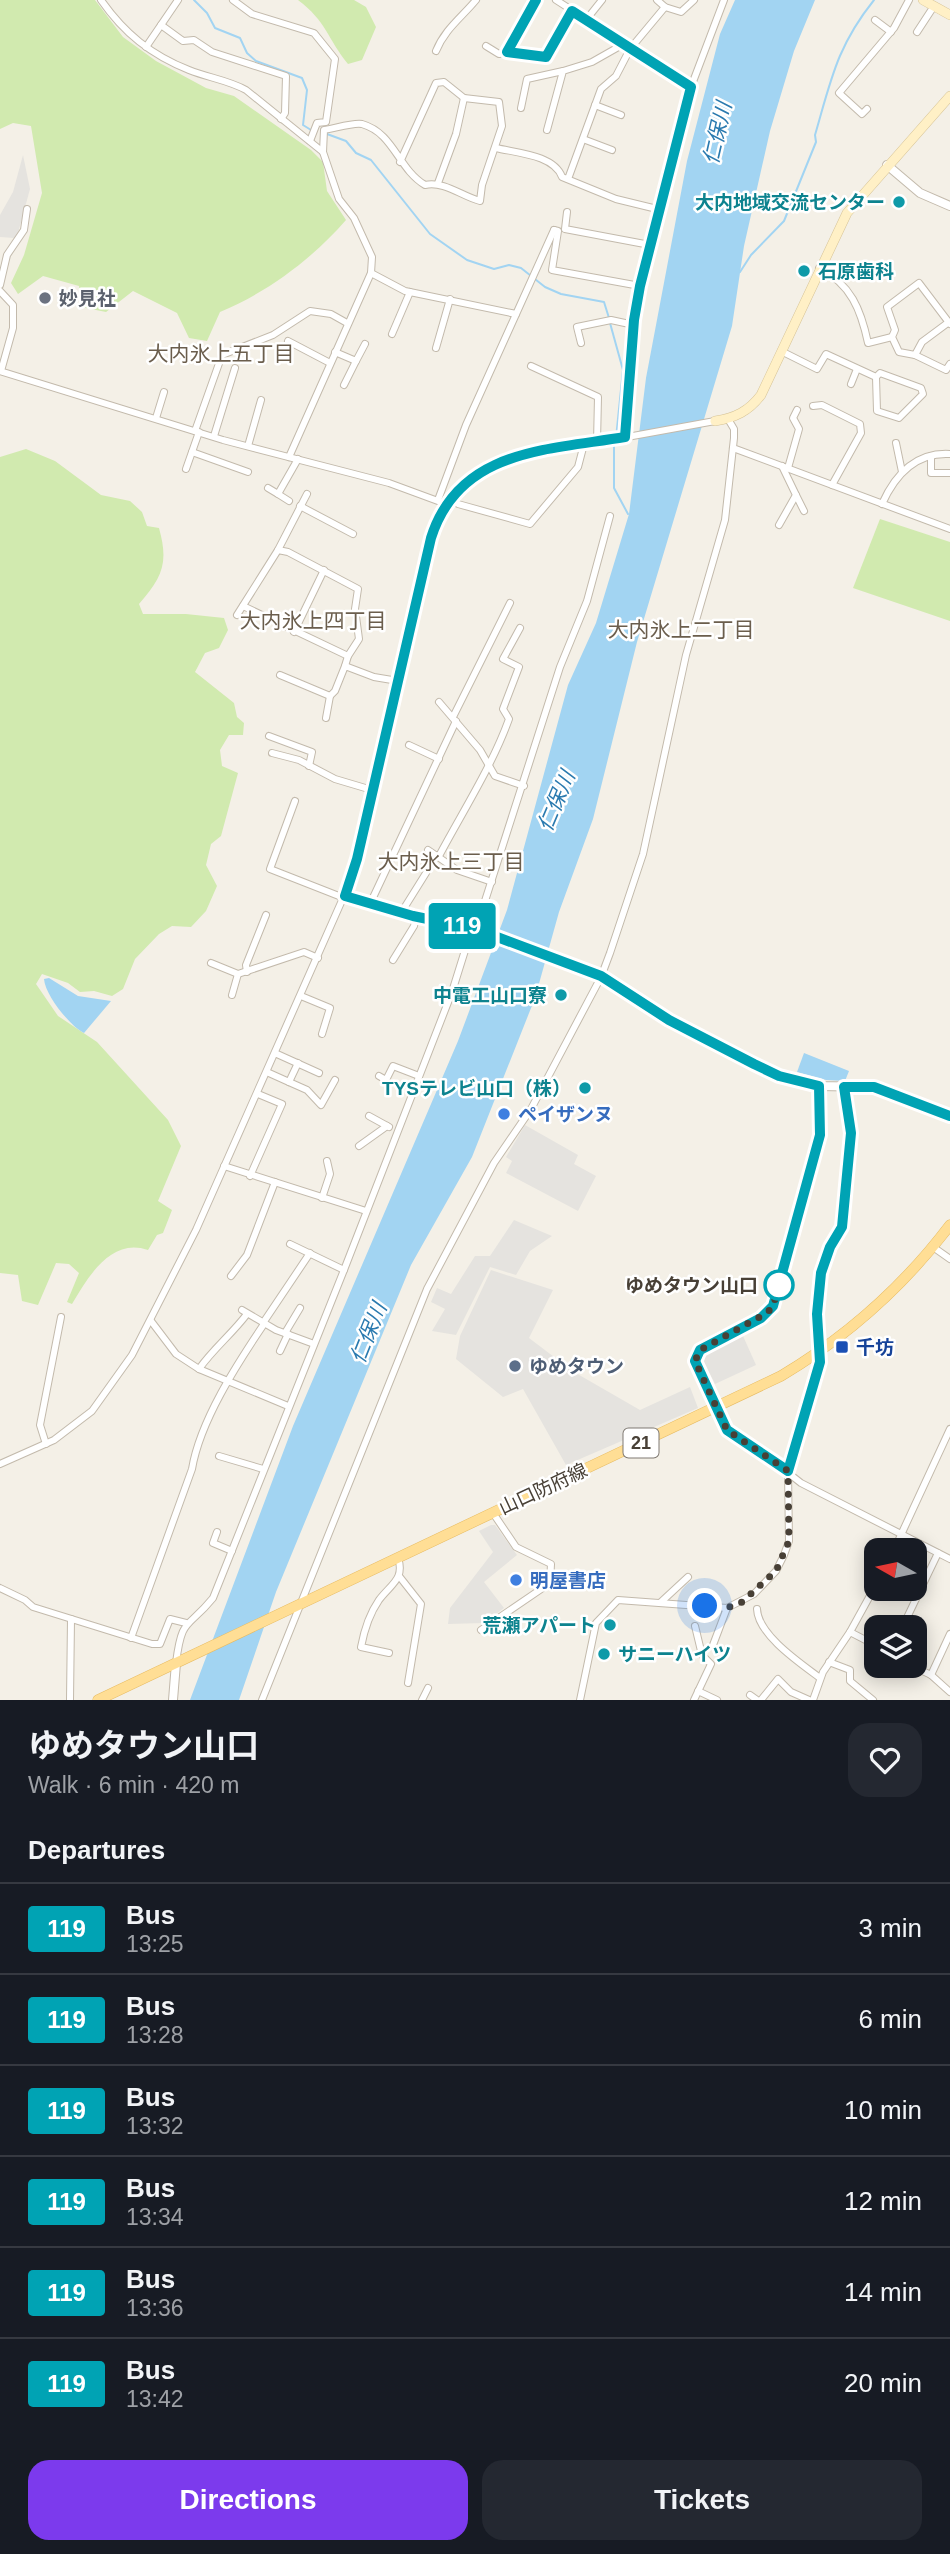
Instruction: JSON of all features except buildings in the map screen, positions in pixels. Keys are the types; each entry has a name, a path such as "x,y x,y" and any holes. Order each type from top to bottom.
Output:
{"main road":[{"path":"923,0 950,15"},
{"path":"713,421 728,419 753,406 847,213 950,96"},
{"name":"山口防府線","path":"98,1700 781,1376 820,1352 881,1303 950,1225"}],"street":[{"path":"101,0 123,30 145,47 190,70 233,83 323,152"},
{"path":"145,47 178,0"},
{"path":"233,0 252,14 314,33 335,59 326,122 317,123 310,141"},
{"path":"436,51 447,27 457,22 476,0"},
{"path":"507,52 536,0"},
{"path":"556,0 691,87"},
{"path":"586,20 601,0"},
{"path":"657,0 665,7 681,12 694,0"},
{"path":"625,437 634,324 657,209 691,87 724,0"},
{"path":"839,93 891,32 909,0"},
{"path":"917,32 934,6"},
{"path":"568,179 601,89 616,76 630,49 665,7"},
{"path":"486,46 499,54 507,52 546,57 572,11"},
{"path":"875,20 891,32"},
{"path":"161,25 183,41 194,40 212,52 286,76 285,113 281,120"},
{"path":"521,108 527,79 592,62 622,44"},
{"path":"547,130 563,71"},
{"path":"289,457 371,273 372,257 354,218 339,199 323,152 324,130 360,123 388,138 400,162 413,178 425,185 438,183 464,197 481,201 482,185 502,126 499,102 464,98 444,82 436,83 400,162"},
{"path":"831,87 863,114"},
{"path":"438,183 456,134 464,98"},
{"path":"595,106 621,115"},
{"path":"583,139 603,143 612,150"},
{"path":"496,148 545,160 560,170 562,177 616,200 657,209"},
{"path":"887,165 920,193 950,206"},
{"path":"0,285 7,255 24,230 27,209"},
{"path":"567,212 565,229 650,245"},
{"path":"438,500 466,425 554,230 558,231 552,270 640,286"},
{"path":"819,268 851,293 861,312 868,343 892,337"},
{"path":"371,273 410,292 516,314"},
{"path":"915,355 922,342 949,323 919,283 887,307 895,330 892,337 898,355 915,355 946,370 950,364"},
{"path":"0,291 13,305 13,328 0,371 248,446 389,483 446,504"},
{"path":"392,334 410,292"},
{"path":"436,348 450,299"},
{"path":"186,469 222,355 273,335 310,311 331,314 347,323"},
{"path":"581,343 577,327 608,321 634,324"},
{"path":"288,341 330,363"},
{"path":"344,385 365,344"},
{"path":"781,351 817,369 826,354 876,377"},
{"path":"335,352 356,361"},
{"path":"531,366 598,397 597,442"},
{"path":"214,436 221,401 233,384 235,368"},
{"path":"851,384 857,369"},
{"path":"880,373 910,382 921,388 923,394 899,418 877,411 876,377 880,373"},
{"path":"156,418 164,392"},
{"path":"248,446 261,400"},
{"path":"813,407 822,405 860,424 861,432 832,485"},
{"path":"797,410 793,418 799,429 785,467 804,511"},
{"path":"262,1700 297,1607 432,1278 495,1163 531,1109 601,976 643,854 686,655 725,520 734,429 728,419"},
{"path":"0,1455 1,1463 47,1444 72,1429 92,1411 111,1387 151,1321 277,1054 345,897 357,859 431,538 446,504 476,475 501,460 713,421"},
{"path":"896,443 902,472"},
{"path":"452,498 458,505 530,524 578,467 584,444"},
{"path":"733,447 950,529"},
{"path":"192,452 248,472"},
{"path":"882,504 892,482 902,472 931,456 950,454"},
{"path":"931,456 931,473 950,473"},
{"path":"278,494 298,459"},
{"path":"268,488 289,501"},
{"path":"237,615 278,550 307,494"},
{"path":"779,525 796,495"},
{"path":"300,506 354,534"},
{"path":"776,509 785,513"},
{"path":"173,1700 181,1632 186,1623 213,1598 476,929 560,667 587,601 610,516"},
{"path":"278,550 324,570 358,589 355,608 359,639 348,656 335,691 330,696 326,718"},
{"path":"294,632 324,570"},
{"path":"370,904 510,603"},
{"path":"243,606 348,656"},
{"path":"439,856 480,777 491,765 509,719 503,709 519,667 503,659 520,628"},
{"path":"345,666 374,677 398,681"},
{"path":"280,675 330,696"},
{"path":"439,702 491,765 495,776 524,786"},
{"path":"269,736 312,752 309,766"},
{"path":"409,745 439,759"},
{"path":"272,754 299,760 335,779 372,790"},
{"path":"295,800 270,869 345,897 416,917 476,929 601,976 669,1020 779,1076 819,1086 874,1087 950,1116"},
{"path":"428,850 457,870 492,882"},
{"path":"401,913 426,873"},
{"path":"247,972 249,957 266,915"},
{"path":"393,960 416,917"},
{"path":"211,963 238,974 304,952 318,958"},
{"path":"232,995 238,974"},
{"path":"301,996 330,1008 321,1034"},
{"path":"277,1054 318,1073"},
{"path":"289,1082 298,1063"},
{"path":"379,1076 386,1080 393,1066 419,1076"},
{"path":"268,1073 307,1090 321,1105 335,1080"},
{"path":"819,1086 820,1135 773,1306 761,1318 710,1343 697,1356 696,1366 733,1436 815,1491 950,1559"},
{"path":"580,1700 596,1623 618,1600 727,1608 754,1594 776,1571 784,1555 789,1541 788,1471 818,1372 820,1352 817,1314 821,1273 844,1220 851,1133 844,1087"},
{"path":"250,1176 282,1104 258,1094"},
{"path":"369,1116 397,1130"},
{"path":"359,1146 387,1126"},
{"path":"322,1198 330,1174 327,1161"},
{"path":"224,1166 366,1211"},
{"path":"231,1276 247,1255 275,1182"},
{"path":"290,1244 344,1270"},
{"path":"933,1247 950,1259"},
{"path":"131,1638 192,1469 195,1453 226,1383 310,1254"},
{"path":"280,1351 286,1333 300,1308"},
{"path":"199,1369 214,1348 233,1332 245,1312 314,1344"},
{"path":"47,1444 40,1424 61,1317"},
{"path":"151,1321 176,1354 199,1369 226,1383 288,1406"},
{"path":"901,1538 950,1429"},
{"path":"219,1456 263,1469"},
{"path":"481,1630 550,1583 551,1564 516,1547 493,1513"},
{"path":"217,1532 213,1543 232,1551"},
{"path":"908,1615 938,1553"},
{"path":"389,1653 361,1647 364,1631 379,1601 402,1569 398,1558"},
{"path":"399,1576 421,1604 408,1683"},
{"path":"661,1602 688,1577"},
{"path":"0,1588 33,1607 158,1645 170,1619 186,1623"},
{"path":"750,1695 759,1700 778,1679 791,1692 811,1700 829,1662 867,1601"},
{"path":"713,1645 727,1608"},
{"path":"757,1609 757,1617 783,1651 820,1678"},
{"path":"71,1619 71,1700"},
{"path":"694,1700 711,1664 702,1656 695,1626"},
{"path":"850,1632 864,1639"},
{"path":"931,1675 948,1646 950,1634"},
{"path":"829,1662 850,1670 850,1681 873,1700"},
{"path":"927,1673 950,1692"},
{"path":"422,1700 428,1688"},
{"path":"698,1690 717,1700"}],"green space":[{"path":"0,0 95,0 123,37 156,61 206,88 234,96 311,150 323,162 327,191 346,220 319,248 288,273 255,295 220,312 207,341 189,338 177,313 133,291 106,312 81,307 79,286 43,276 18,294 11,283 24,255 42,193 31,126 13,123 0,129"},
{"path":"298,0 354,0 366,7 376,27 362,60 348,64 321,23"},
{"path":"26,449 55,461 101,495 130,501 142,512 147,526 159,528 163,561 158,578 139,604 143,614 186,614 224,618 228,630 219,648 205,653 195,672 234,703 237,717 244,723 243,735 229,735 220,750 222,766 238,773 221,836 211,844 206,865 217,886 206,911 191,927 172,926 159,934 135,959 123,989 112,996 94,991 80,992 68,983 42,974 36,984 58,1016 97,1042 168,1120 181,1146 158,1201 172,1210 163,1233 157,1235 148,1250 135,1247 112,1254 85,1282 72,1304 67,1302 79,1273 69,1264 56,1263 38,1305 22,1301 18,1275 0,1273 0,457"},
{"path":"880,519 950,542 950,621 853,588"}],"shaded area":[{"path":"23,155 30,189 18,233 14,238 0,237 0,215 13,192"},
{"path":"525,1125 578,1155 574,1164 596,1176 578,1211 506,1173 512,1161 506,1157"},
{"path":"514,1220 552,1236 530,1251 516,1275 490,1267 456,1335 432,1331 445,1309 431,1302 437,1288 451,1294 475,1256 490,1256"},
{"name":"ゆめタウン","path":"491,1270 553,1290 529,1338 574,1372 640,1410 690,1387 698,1408 566,1465 523,1389 503,1397 456,1359 460,1336"},
{"path":"743,1336 756,1365 715,1384 704,1362 706,1355"},
{"path":"495,1525 517,1555 484,1582 504,1608 484,1623 448,1624 450,1608 493,1552 479,1531"}],"water":[{"name":"仁保川","path":"735,0 815,0 794,51 770,131 744,246 732,326 637,642 593,819 559,912 535,998 472,1157 411,1265 276,1592 239,1700 190,1700 293,1426 458,1041 507,910 568,685 596,623 629,514 646,378 687,161 720,34"},
{"path":"49,978 78,996 111,1001 84,1033 72,1024 53,1001 45,986 44,979"},
{"path":"804,1053 849,1071 845,1081 826,1080 797,1072"}],"waterway":[{"path":"194,0 207,13 215,28 240,38 247,53 256,61 302,78 307,90 303,125 311,130"},
{"path":"740,272 751,255 784,221 816,142 815,135 843,48 874,0"},
{"path":"327,134 346,141 356,153 371,160 430,234 467,260 494,269 509,265 521,268 545,287 561,294 604,302 609,318"},
{"path":"610,323 623,370 616,438"},
{"path":"614,443 614,488 628,514"}],"bus line":[{"name":"119","path":"536,0 507,52 546,57 572,11 691,87 657,209 640,286 634,320 625,437 501,460 464,485 439,514 431,538 357,859 345,896 413,916 476,929 601,976 669,1020 754,1064 779,1076 819,1086 820,1135 773,1306 761,1318 700,1350 695,1361 701,1379 727,1430 788,1471 798,1446 820,1362 817,1314 821,1273 830,1247 842,1227 851,1133 844,1087 874,1087 950,1116"}],"place":[{"name":"大内地域交流センター","path":"899,202"},
{"name":"石原歯科","path":"804,271"},
{"name":"妙見社","path":"45,298"},
{"name":"中電工山口寮","path":"561,995"},
{"name":"TYSテレビ山口（株）","path":"585,1088"},
{"name":"ペイザンヌ","path":"504,1114"},
{"name":"ゆめタウン山口","path":"779,1285"},
{"name":"千坊","path":"842,1347"},
{"name":"ゆめタウン","path":"515,1366"},
{"name":"明屋書店","path":"516,1580"},
{"name":"荒瀬アパート","path":"610,1625"},
{"name":"サニーハイツ","path":"604,1654"}],"district":[{"name":"大内氷上五丁目","path":"221,353"},
{"name":"大内氷上四丁目","path":"313,620"},
{"name":"大内氷上二丁目","path":"681,629"},
{"name":"大内氷上三丁目","path":"451,861"}],"route":[{"path":"705,1606 733,1607 754,1594 776,1571 789,1541 788,1471 727,1430 701,1379 695,1361 700,1350 710,1343 767,1313 773,1306 779,1285"}]}
